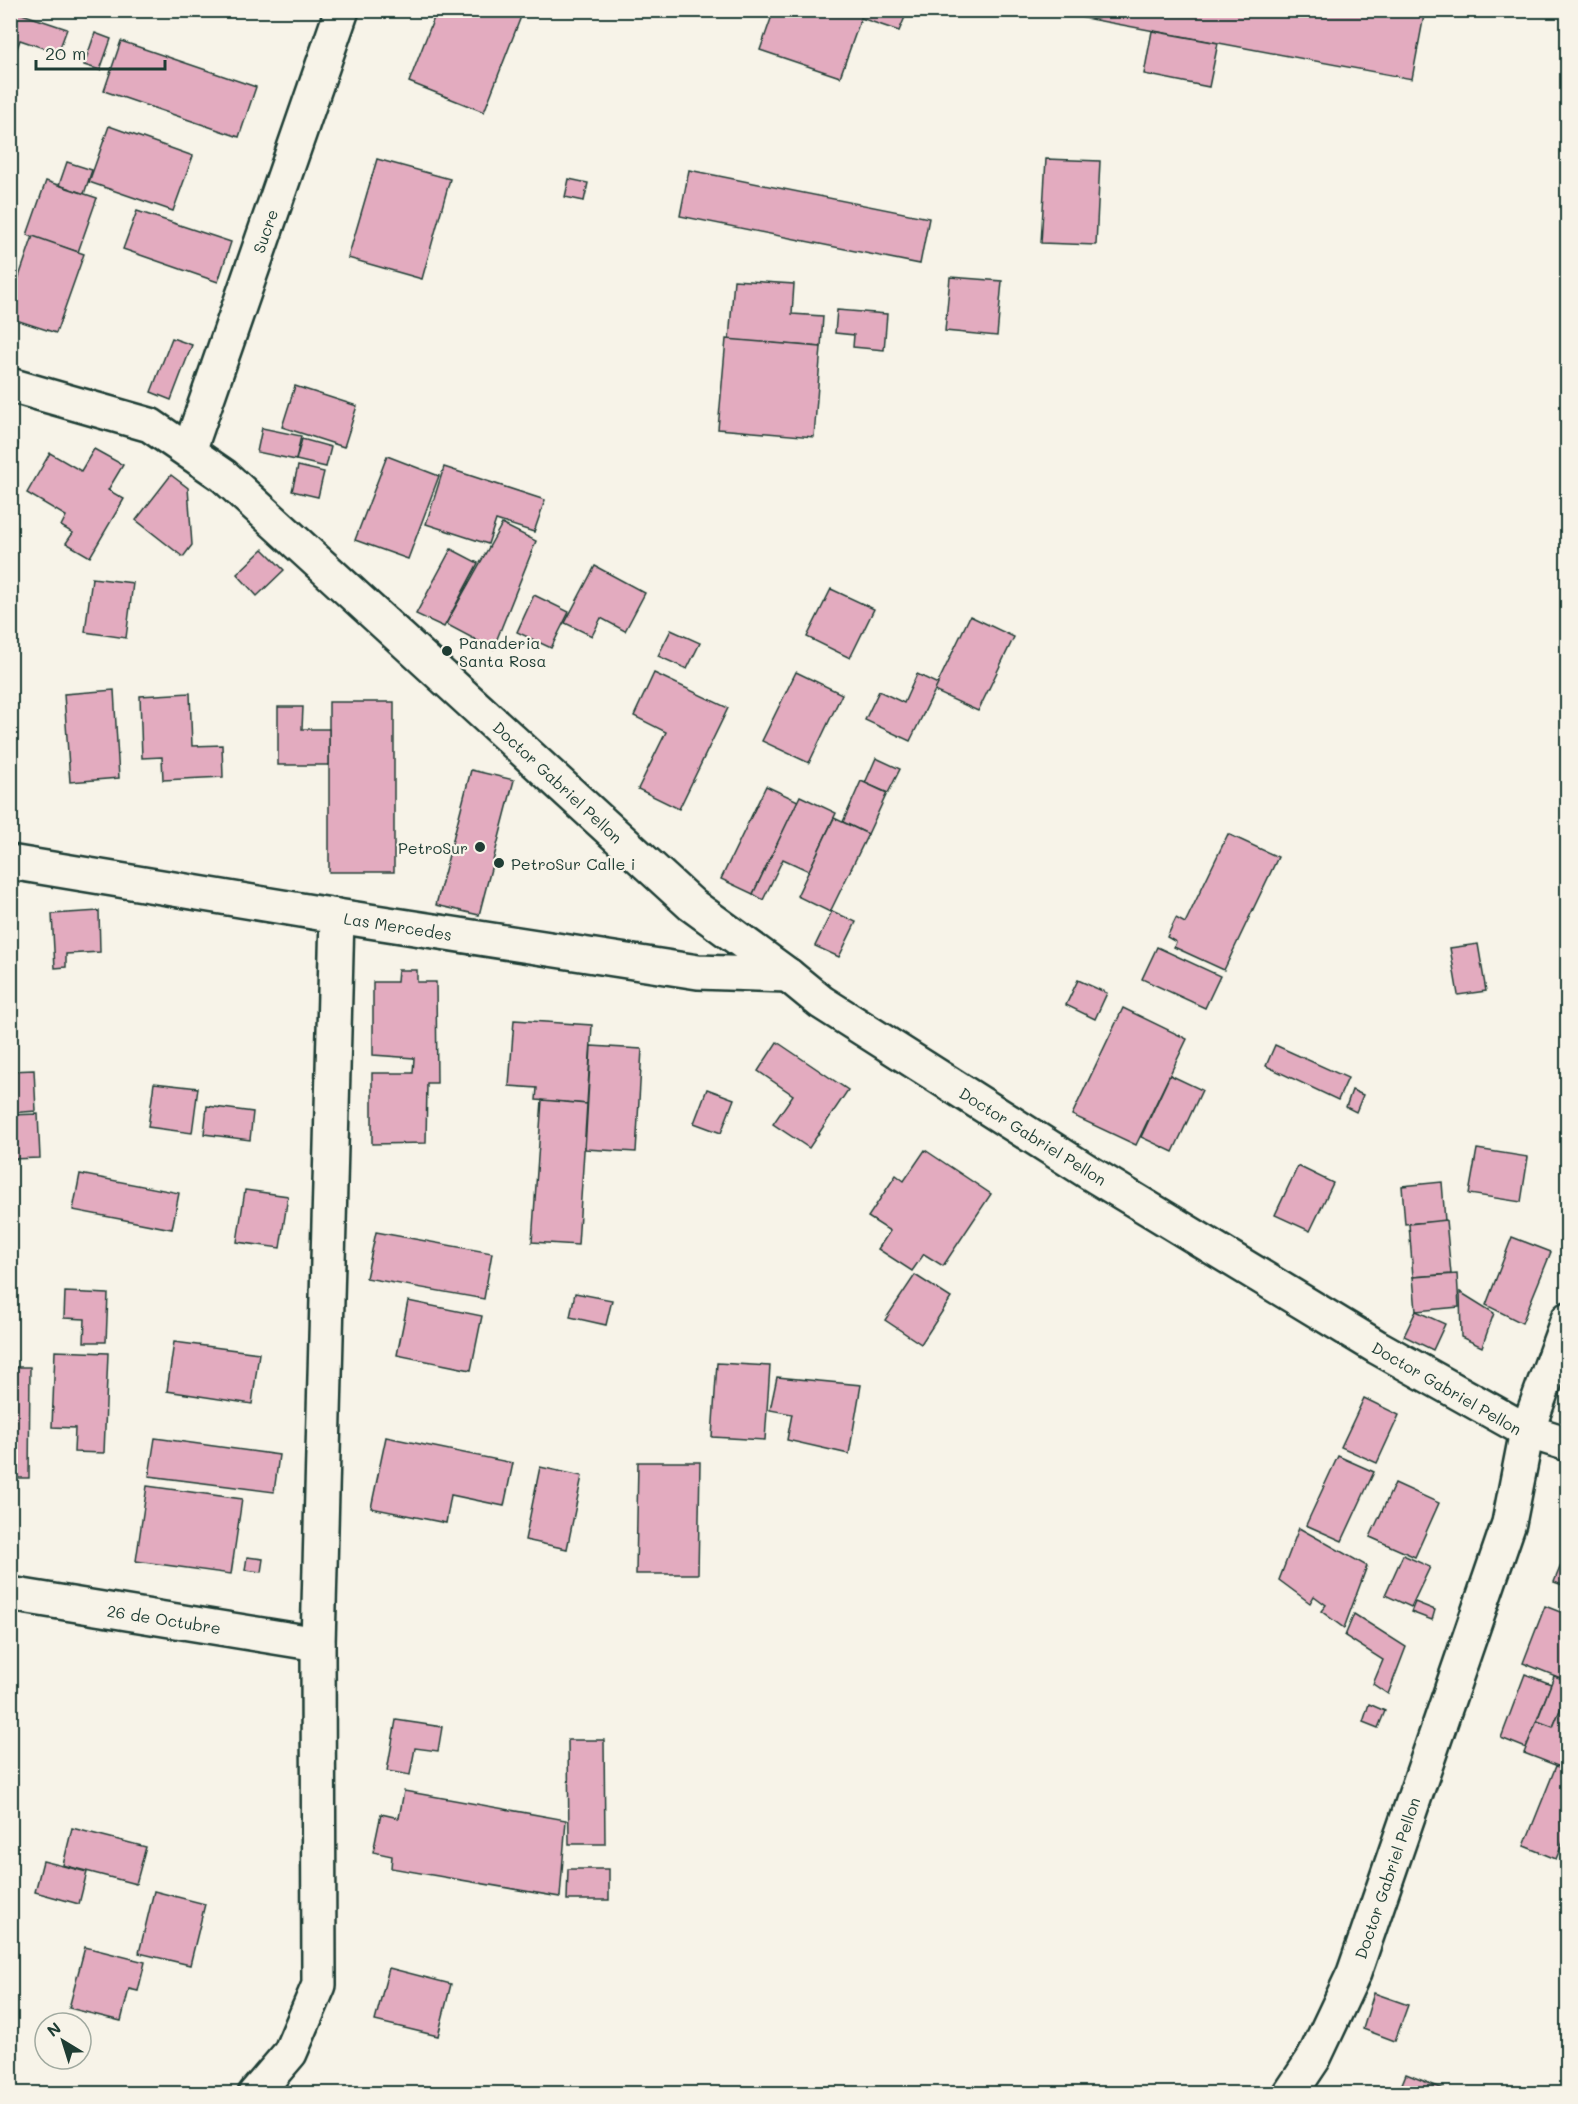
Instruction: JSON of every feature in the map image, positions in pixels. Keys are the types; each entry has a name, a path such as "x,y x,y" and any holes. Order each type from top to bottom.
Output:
{"street":[{"name":"Sucre","path":"189,451 342,10"},
{"name":"Doctor Gabriel Pellon","path":"10,385 150,425 224,476 692,905 821,1002 1090,1173 1377,1347 1527,1431 1509,1523 1354,1972 1314,2058 1290,2094"},
{"name":"Las Mercedes","path":"10,862 698,972 788,975"},
{"path":"255,2094 290,2053 320,1985 318,1644 337,916"},
{"path":"1568,1319 1527,1431 1568,1444"},
{"name":"26 de Octubre","path":"10,1594 318,1644"}],"building":[{"path":"10,10 67,29 58,53 20,40 10,68"},
{"path":"437,10 513,10 522,14 484,112 409,82"},
{"path":"774,10 908,10 899,31 861,18 840,77 760,50"},
{"path":"1042,10 1425,10 1412,79"},
{"path":"1152,31 1218,43 1209,87 1144,74"},
{"path":"95,33 111,39 100,70 84,65"},
{"path":"121,41 256,87 239,137 104,91"},
{"path":"109,126 193,156 173,211 89,182"},
{"path":"377,159 450,179 422,279 348,258"},
{"path":"1046,159 1100,161 1096,245 1041,243"},
{"path":"67,162 92,170 84,194 59,185"},
{"path":"689,170 929,218 920,264 680,216"},
{"path":"569,179 588,183 584,201 565,197"},
{"path":"46,181 97,198 78,252 27,235"},
{"path":"137,211 231,242 218,282 123,249"},
{"path":"33,236 84,254 56,333 10,318 10,303"},
{"path":"950,277 1002,281 997,336 945,331"},
{"path":"734,280 794,284 792,314 823,316 821,347 729,340"},
{"path":"837,310 887,314 884,350 853,347 854,335 835,333"},
{"path":"172,338 192,345 171,400 151,392"},
{"path":"726,339 821,347 814,437 718,429"},
{"path":"295,386 357,406 344,447 282,427"},
{"path":"262,428 301,436 296,460 257,452"},
{"path":"302,439 331,447 326,467 296,460"},
{"path":"10,442 18,443 15,469 10,468"},
{"path":"94,449 123,465 108,490 124,499 90,557 66,543 73,533 61,526 66,516 27,493 50,453 81,471"},
{"path":"387,456 439,476 408,559 355,540"},
{"path":"298,466 324,472 318,497 292,491"},
{"path":"444,467 545,500 534,532 496,520 488,544 426,524"},
{"path":"171,475 188,488 192,545 183,557 136,520"},
{"path":"502,524 536,541 493,649 446,624"},
{"path":"263,549 284,570 257,596 237,574"},
{"path":"451,549 478,563 444,627 416,614"},
{"path":"595,566 645,593 625,631 601,618 592,636 565,623"},
{"path":"92,578 133,583 126,638 85,632"},
{"path":"831,589 874,609 850,658 807,637"},
{"path":"534,595 569,612 551,648 517,632"},
{"path":"970,616 1014,637 978,711 934,691"},
{"path":"671,630 700,643 687,669 658,656"},
{"path":"796,672 842,694 809,763 762,741"},
{"path":"654,673 728,708 679,809 638,789 666,732 634,716"},
{"path":"917,674 938,684 910,741 865,720 879,691 904,703"},
{"path":"114,690 119,778 70,782 64,694"},
{"path":"190,693 192,746 222,745 223,777 163,780 162,757 142,758 140,696"},
{"path":"329,702 394,702 394,872 329,872"},
{"path":"278,707 303,707 302,729 329,729 329,765 278,765"},
{"path":"876,758 900,769 888,793 865,783"},
{"path":"471,770 514,780 479,915 436,905"},
{"path":"861,781 887,793 868,834 843,822"},
{"path":"766,786 798,801 753,894 721,879"},
{"path":"800,796 836,813 809,871 783,859 763,900 753,894"},
{"path":"834,818 868,834 830,912 797,896"},
{"path":"1228,834 1278,857 1224,970 1174,947 1176,942 1167,937 1176,918 1185,923"},
{"path":"99,911 100,952 66,954 66,967 55,968 52,914"},
{"path":"832,911 856,922 839,957 815,946"},
{"path":"1478,944 1486,991 1458,995 1450,948"},
{"path":"1157,947 1220,976 1205,1008 1142,979"},
{"path":"398,970 417,970 417,982 436,982 437,1083 427,1083 426,1143 372,1144 372,1073 413,1073 414,1058 373,1055 373,982 397,982"},
{"path":"1078,980 1107,993 1095,1019 1066,1005"},
{"path":"1123,1008 1187,1039 1136,1145 1072,1115"},
{"path":"514,1020 592,1025 587,1104 536,1100 537,1088 509,1086"},
{"path":"777,1042 848,1090 809,1148 773,1124 793,1095 758,1071"},
{"path":"1275,1045 1348,1078 1338,1100 1266,1066"},
{"path":"591,1046 642,1049 636,1152 585,1149"},
{"path":"34,1070 36,1111 10,1113 10,1071"},
{"path":"1170,1075 1202,1090 1173,1152 1141,1137"},
{"path":"154,1083 198,1088 192,1133 148,1127"},
{"path":"707,1089 734,1099 721,1133 694,1123"},
{"path":"1352,1090 1363,1095 1356,1112 1346,1107"},
{"path":"542,1100 587,1104 578,1245 532,1242"},
{"path":"207,1106 253,1112 250,1140 204,1134"},
{"path":"38,1114 40,1158 10,1159 10,1115"},
{"path":"1477,1149 1528,1157 1521,1202 1469,1194"},
{"path":"925,1150 991,1194 943,1266 924,1254 912,1271 878,1249 890,1231 868,1217 896,1175 904,1181"},
{"path":"1298,1166 1333,1183 1310,1231 1275,1215"},
{"path":"80,1174 179,1193 172,1229 73,1210"},
{"path":"1442,1182 1445,1221 1405,1224 1402,1186"},
{"path":"245,1190 288,1196 280,1248 237,1242"},
{"path":"1446,1220 1451,1274 1413,1277 1409,1224"},
{"path":"376,1232 492,1253 484,1299 366,1278"},
{"path":"1512,1237 1551,1252 1522,1323 1486,1305"},
{"path":"1457,1274 1459,1307 1416,1311 1413,1277"},
{"path":"915,1275 951,1298 921,1344 885,1320"},
{"path":"65,1292 108,1294 106,1342 84,1342 85,1319 64,1318"},
{"path":"1460,1292 1494,1313 1482,1347 1461,1337"},
{"path":"575,1293 612,1300 606,1325 570,1317"},
{"path":"408,1301 482,1316 471,1370 397,1355"},
{"path":"1416,1311 1445,1324 1433,1350 1404,1336"},
{"path":"174,1342 259,1353 252,1404 167,1391"},
{"path":"55,1351 108,1353 104,1453 74,1452 75,1428 52,1427"},
{"path":"717,1363 770,1366 765,1440 712,1437"},
{"path":"10,1367 30,1367 29,1478 10,1478"},
{"path":"777,1377 861,1385 849,1454 787,1440 792,1414 770,1410"},
{"path":"1364,1398 1399,1415 1377,1463 1341,1447"},
{"path":"386,1437 513,1463 504,1506 451,1495 446,1523 371,1508"},
{"path":"155,1438 279,1455 274,1492 149,1476"},
{"path":"1338,1456 1374,1472 1342,1541 1306,1525"},
{"path":"638,1462 700,1462 698,1574 636,1574"},
{"path":"540,1467 582,1476 567,1549 525,1540"},
{"path":"1395,1483 1439,1503 1415,1557 1370,1537"},
{"path":"147,1486 242,1499 231,1574 136,1561"},
{"path":"1299,1528 1367,1566 1344,1628 1321,1611 1326,1605 1314,1596 1310,1603 1279,1580"},
{"path":"1568,1548 1568,1587 1554,1582"},
{"path":"1403,1555 1430,1567 1411,1607 1385,1595"},
{"path":"247,1557 263,1559 261,1572 245,1570"},
{"path":"1415,1602 1435,1610 1432,1620 1411,1612"},
{"path":"1545,1606 1568,1615 1568,1681 1523,1663"},
{"path":"1354,1614 1406,1647 1388,1694 1373,1684 1383,1660 1345,1636"},
{"path":"1525,1674 1551,1684 1526,1748 1501,1738"},
{"path":"1554,1676 1568,1681 1568,1691 1553,1727 1537,1721"},
{"path":"1568,1691 1568,1770 1524,1753 1537,1721 1553,1727"},
{"path":"1369,1704 1385,1711 1378,1728 1363,1722"},
{"path":"396,1720 442,1727 438,1751 415,1748 410,1775 387,1771"},
{"path":"568,1740 604,1740 605,1844 569,1844"},
{"path":"1556,1766 1568,1770 1568,1830 1556,1859 1524,1846"},
{"path":"404,1791 566,1820 560,1897 391,1868 392,1856 373,1852 381,1814 399,1818"},
{"path":"72,1828 146,1847 136,1884 63,1865"},
{"path":"43,1861 87,1872 79,1904 35,1892"},
{"path":"568,1869 609,1869 609,1900 567,1900"},
{"path":"154,1891 205,1904 190,1965 139,1953"},
{"path":"85,1947 145,1962 138,1991 129,1989 121,2021 93,2014 93,2011 69,2008"},
{"path":"389,1968 451,1984 438,2036 375,2021"},
{"path":"1374,1993 1408,2005 1395,2041 1363,2029"},
{"path":"1406,2074 1446,2090 1445,2094 1398,2094"}],"place":[{"name":"Panaderia Santa Rosa","path":"447,651"},
{"name":"PetroSur","path":"480,847"},
{"name":"PetroSur Calle i","path":"499,863"}]}
